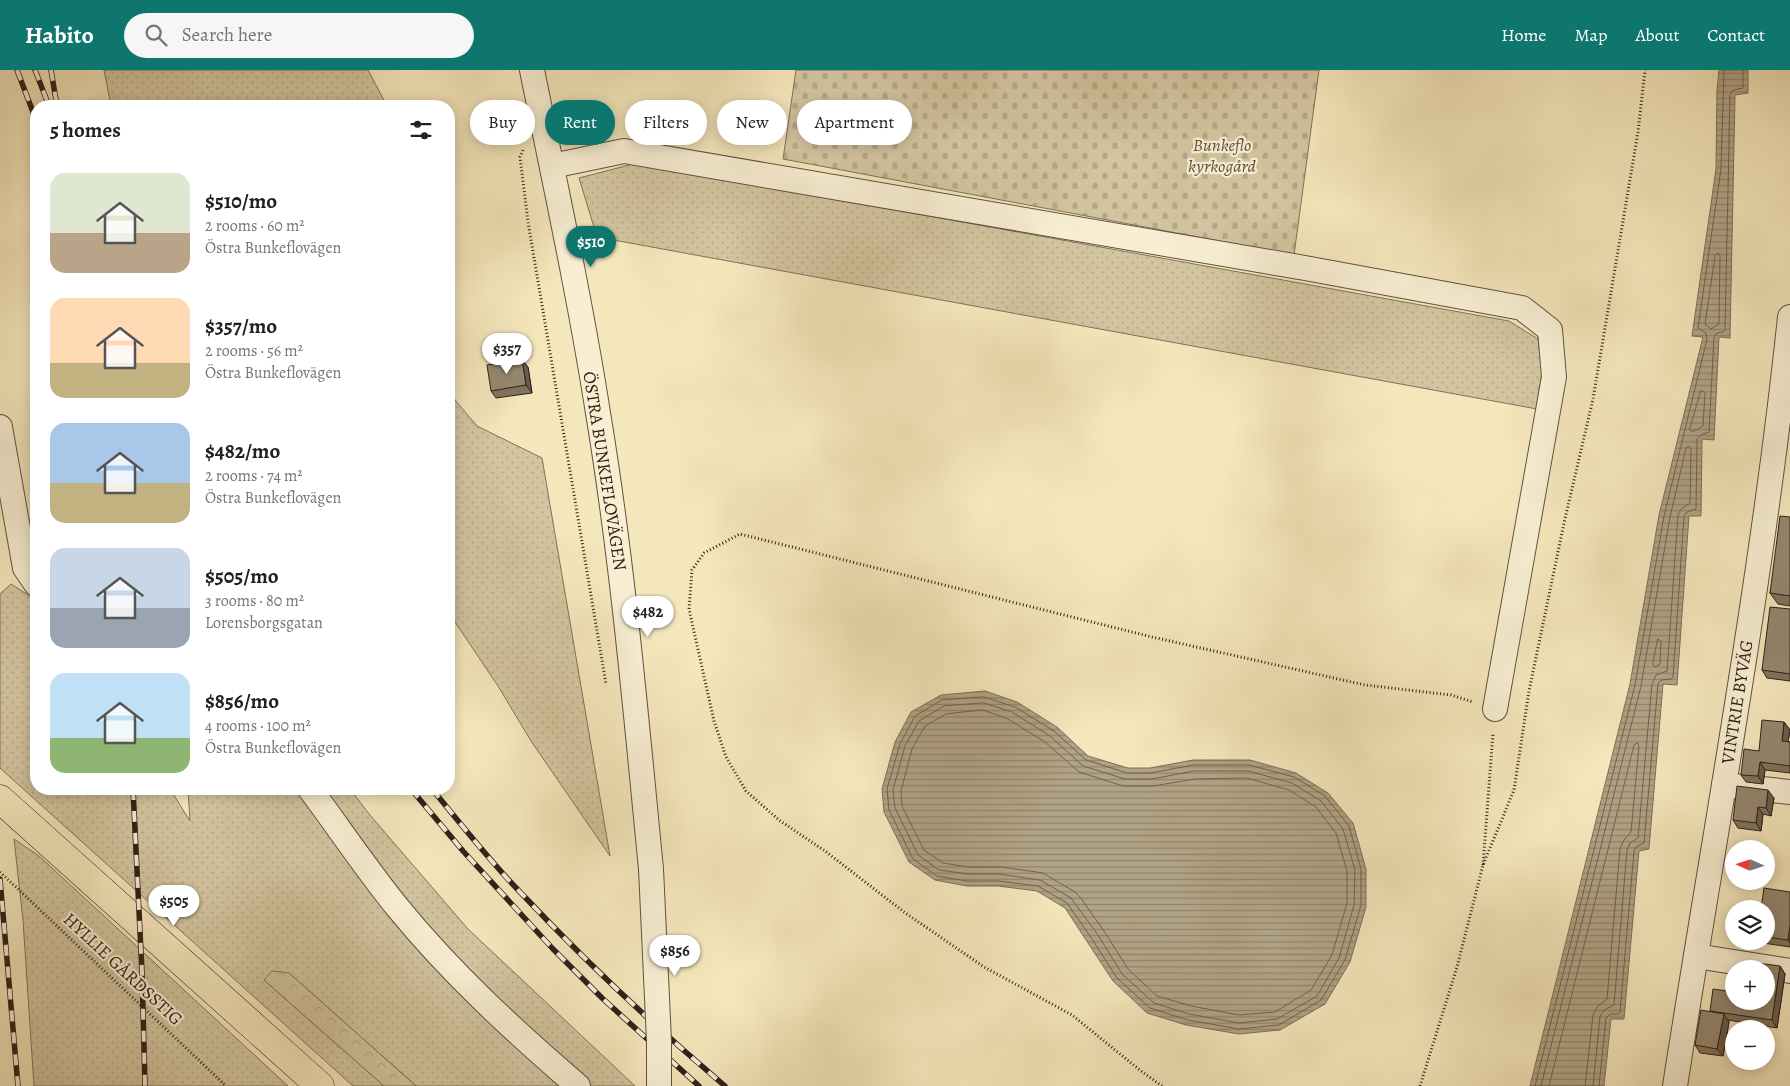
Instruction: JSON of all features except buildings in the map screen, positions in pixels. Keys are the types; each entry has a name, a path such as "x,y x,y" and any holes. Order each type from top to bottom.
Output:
{"main road":[{"path":"0,799 320,1086"}],"street":[{"name":"ÖSTRA BUNKEFLOVÄGEN","path":"532,70 545,131"},
{"name":"ÖSTRA BUNKEFLOVÄGEN","path":"548,145 598,413 627,617 651,869 659,1042 659,1086"},
{"path":"552,166 624,151 1295,266 1522,308 1550,330 1554,376 1494,709"},
{"name":"VINTRIE BYVÄG","path":"1675,1086 1724,785 1762,608 1785,418 1790,316"},
{"path":"0,427 25,568 30,575"},
{"path":"1724,785 1790,792"},
{"path":"314,795 398,908 462,979 529,1044 578,1086"},
{"path":"1696,956 1790,971"}],"path":[{"path":"1420,1086 1457,967 1483,865 1514,790 1531,682 1564,523 1593,399 1635,150 1645,70"},
{"path":"545,131 528,135 520,157 528,222 608,693"},
{"path":"1162,1086 1072,1014 984,967 904,912 825,851 779,820 746,791 726,756 714,720 689,608 692,570 704,553 740,534 1162,639 1365,685 1451,695 1494,709 1483,865"},
{"name":"HYLLIE GÅRDSSTIG","path":"0,872 226,1086"}],"green space":[{"path":"104,70 368,70 384,100 110,100"},
{"name":"Bunkeflo kyrkogård","path":"796,70 1319,70 1294,255 783,159 785,145 787,145 787,132"},
{"path":"637,163 1509,321 1538,339 1542,371 1537,409 597,237 579,178"},
{"path":"455,400 477,426 542,458 610,856 531,741 498,686 455,622"},
{"path":"11,584 30,596 30,795 174,795 190,821 188,795 355,795 468,929 635,1086 416,1086 289,973 264,980 384,1086 353,1086 0,768 0,594"},
{"path":"14,839 39,856 288,1086 34,1086 23,920"},
{"path":"272,971 289,973 416,1086 384,1086 264,980"}],"water":[{"path":"1719,70 1748,70 1748,93 1735,95 1730,338 1719,337 1714,440 1702,439 1701,516 1689,516 1677,685 1663,684 1649,849 1639,851 1624,1019 1611,1019 1604,1086 1530,1086 1630,684 1659,515 1703,337 1692,336 1716,169"},
{"path":"985,691 1017,702 1057,727 1088,756 1128,768 1150,768 1193,760 1250,760 1296,773 1328,793 1353,823 1366,869 1366,907 1350,962 1325,1004 1280,1030 1239,1034 1186,1025 1147,1013 1113,981 1065,908 1037,891 998,886 967,886 935,880 909,862 884,812 882,789 895,742 911,712 941,695"}],"railway":[{"path":"17,70 30,104"},
{"path":"35,70 47,100"},
{"path":"51,70 56,100"},
{"path":"133,795 142,972 145,1086"},
{"path":"416,795 463,851 553,949 602,998 699,1086"},
{"path":"437,795 498,868 570,943 672,1040 725,1086"},
{"path":"0,879 18,1086"}]}
